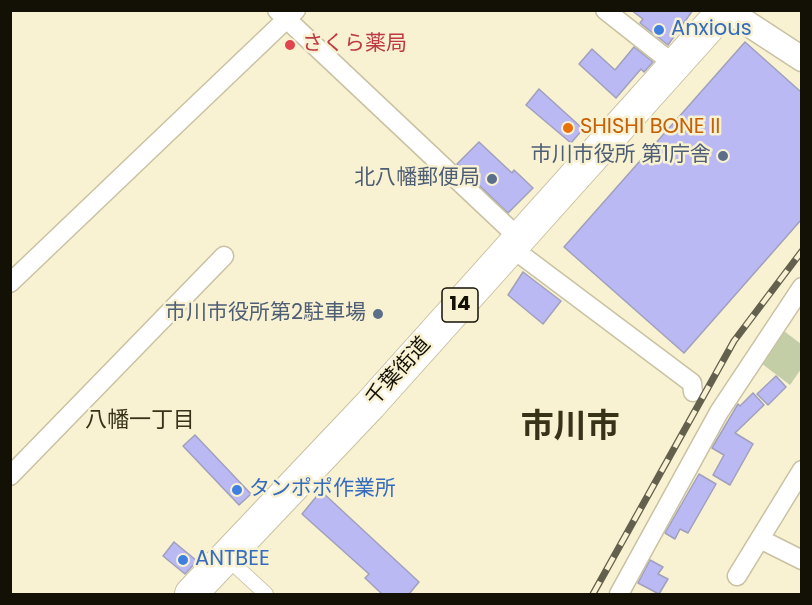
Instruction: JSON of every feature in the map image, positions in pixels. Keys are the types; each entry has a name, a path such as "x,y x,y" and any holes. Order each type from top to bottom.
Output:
{"highway":[{"name":"千葉街道","path":"191,594 516,243 725,10"}],"street":[{"path":"605,10 676,66"},
{"path":"725,10 801,59"},
{"path":"10,283 287,14 516,243 692,383 693,392"},
{"path":"10,476 224,256"},
{"path":"619,594 719,412 801,286"},
{"path":"737,576 801,470"},
{"path":"760,539 801,560"},
{"path":"226,557 266,594"}],"green space":[{"path":"780,328 801,344 801,369 790,385 757,360"}],"building":[{"path":"631,10 693,10 668,45 640,23 643,19"},
{"name":"市川市役所 第1庁舎","path":"745,42 801,92 801,220 684,353 564,247"},
{"path":"634,47 653,62 644,72 641,69 616,98 579,64 592,49 615,70"},
{"path":"539,89 583,129 571,143 526,105"},
{"path":"479,142 512,173 514,170 533,188 508,213 457,164"},
{"path":"523,272 561,301 543,324 508,295"},
{"path":"776,376 786,387 768,405 757,394"},
{"path":"753,393 764,405 735,433 753,444 730,485 713,475 724,455 712,448 738,404 740,406"},
{"path":"195,435 251,494 239,505 183,446"},
{"path":"699,474 716,484 688,533 680,529 675,539 665,533"},
{"path":"321,491 419,582 409,594 382,594 365,578 369,574 302,514"},
{"path":"174,542 197,561 185,574 163,556"},
{"path":"650,560 663,567 658,574 668,579 659,594 638,583"}],"railway":[{"path":"593,594 734,341 802,251"}],"place":[{"name":"Anxious","path":"659,30"},
{"name":"さくら薬局","path":"290,45"},
{"name":"SHISHI BONE II","path":"568,128"},
{"name":"市川市役所 第1庁舎","path":"723,156"},
{"name":"北八幡郵便局","path":"492,179"},
{"name":"市川市役所第2駐車場","path":"378,314"},
{"name":"タンポポ作業所","path":"237,490"},
{"name":"ANTBEE","path":"183,560"}],"district":[{"name":"八幡一丁目","path":"140,421"},
{"name":"市川市","path":"570,429"}]}
